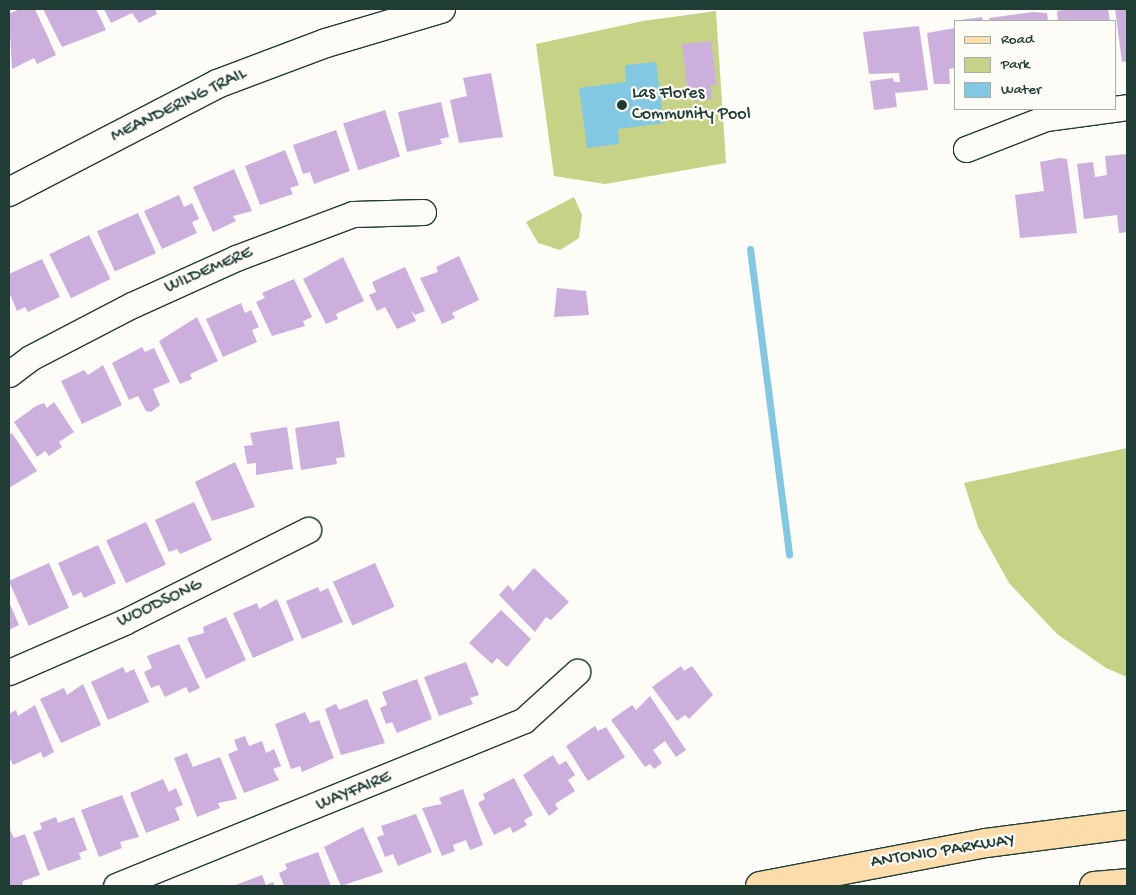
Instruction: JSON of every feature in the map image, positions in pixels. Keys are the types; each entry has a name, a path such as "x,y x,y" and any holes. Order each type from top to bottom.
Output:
{"main road":[{"name":"ANTONIO PARKWAY","path":"760,886 986,843 1127,826"},
{"path":"1094,886 1127,883"}],"street":[{"name":"MEANDERING TRAIL","path":"9,192 217,84 326,43 441,9"},
{"path":"966,149 1046,118 1111,110"},
{"name":"WILDEMERE","path":"9,374 30,358 132,305 236,258 353,214 423,212"},
{"name":"WOODSONG","path":"9,672 132,617 308,530"},
{"name":"WAYFAIRE","path":"116,886 524,720 577,672"}],"green space":[{"path":"716,11 726,163 605,184 554,176 536,44 643,21"},
{"path":"574,197 582,215 579,238 560,250 538,243 526,222"},
{"path":"1127,448 1127,677 1106,668 1057,634 1009,583 978,527 964,483"}],"water":[{"name":"Las Flores Community Pool","path":"656,62 664,123 618,129 619,144 587,148 579,88 626,82 625,65"}],"building":[{"path":"19,9 35,9 56,55 37,64 34,58 12,69 9,14"},
{"path":"43,9 96,9 106,30 62,47"},
{"path":"104,9 155,9 157,14 139,23 132,13 111,23"},
{"path":"1108,9 1110,20 1058,20 1057,11"},
{"path":"1115,9 1127,9 1127,61 1122,62"},
{"path":"1033,12 1047,13 1048,20 990,20 989,18"},
{"path":"982,17 983,20 960,20"},
{"path":"919,26 928,90 895,93 897,107 874,110 870,81 893,78 894,82 900,82 899,73 869,74 863,32"},
{"path":"954,28 954,68 949,69 950,84 934,84 927,33"},
{"path":"711,41 717,85 710,85 712,99 694,101 692,87 687,87 682,44"},
{"path":"491,73 503,137 459,143 450,100 467,96 463,78"},
{"path":"441,102 449,137 440,139 442,144 407,152 398,112"},
{"path":"385,110 400,157 358,170 343,124"},
{"path":"336,130 350,171 314,184 310,172 303,174 293,145"},
{"path":"285,150 299,185 290,188 293,194 260,205 245,166"},
{"path":"1127,154 1127,232 1119,233 1117,215 1084,219 1077,164 1093,162 1095,177 1107,175 1105,156"},
{"path":"1060,158 1067,159 1077,233 1020,238 1015,195 1044,191 1040,162"},
{"path":"234,169 252,211 233,216 236,221 213,232 193,187"},
{"path":"179,195 184,207 192,203 199,219 192,222 197,233 162,249 144,211"},
{"path":"138,213 156,253 115,271 97,231"},
{"path":"89,235 110,279 71,298 49,254"},
{"path":"459,256 479,300 452,313 455,318 442,324 420,278 438,272 436,267"},
{"path":"343,257 364,301 336,314 338,319 326,324 303,279"},
{"path":"42,259 60,297 28,312 25,307 17,311 9,292 9,274"},
{"path":"405,267 425,311 415,315 411,310 416,321 397,329 385,307 377,311 369,295 376,292 372,282"},
{"path":"294,279 312,317 303,321 305,326 272,336 256,302 265,298 262,293"},
{"path":"557,288 586,291 589,315 554,317"},
{"path":"241,303 245,313 251,310 259,327 252,330 257,342 223,357 206,319"},
{"path":"197,317 218,361 190,374 192,379 180,384 159,341"},
{"path":"142,347 145,352 154,348 170,382 153,389 160,405 151,412 146,411 138,396 129,400 112,363"},
{"path":"103,365 122,405 82,424 61,381 84,370 88,375"},
{"path":"54,402 74,432 59,442 62,447 49,456 45,451 37,457 14,422 36,406 44,403 47,408"},
{"path":"339,421 345,457 336,458 337,464 301,470 295,428"},
{"path":"287,427 293,469 256,475 256,463 247,464 244,446 253,445 250,433"},
{"path":"12,433 37,471 9,488 9,435"},
{"path":"235,462 255,507 212,521 195,482"},
{"path":"194,502 212,540 180,554 177,549 169,552 155,520"},
{"path":"146,522 166,565 126,583 106,541"},
{"path":"98,545 116,583 84,598 81,592 73,596 58,563"},
{"path":"49,563 69,608 29,626 9,581"},
{"path":"375,563 395,607 353,626 333,582"},
{"path":"534,568 569,602 551,620 546,617 535,632 499,595 508,585 513,591"},
{"path":"318,587 320,592 328,588 343,622 302,639 286,601"},
{"path":"277,599 294,640 253,658 233,613 257,603 259,609"},
{"path":"9,602 19,625 9,630"},
{"path":"501,610 531,639 507,667 497,658 492,664 469,643"},
{"path":"226,617 246,660 206,679 187,638 204,633 203,627"},
{"path":"179,644 200,688 189,693 186,687 165,697 159,685 151,688 144,672 152,668 147,656"},
{"path":"466,662 479,695 470,698 473,704 439,716 424,677"},
{"path":"681,666 684,671 692,666 713,695 689,719 685,715 677,721 652,687"},
{"path":"123,667 126,673 134,669 149,702 108,720 91,682"},
{"path":"417,679 432,719 397,733 392,722 386,724 380,708 387,705 382,692"},
{"path":"83,684 101,725 61,743 40,699 64,688 67,695"},
{"path":"650,696 686,750 676,757 665,741 653,750 662,763 654,769 650,764 645,767 611,720 632,705 636,710"},
{"path":"367,699 385,743 341,755 325,709 336,704 339,710"},
{"path":"35,705 54,752 43,758 41,752 13,765 9,756 9,714 16,710 18,716"},
{"path":"305,712 310,723 319,720 334,758 302,772 300,766 291,769 275,724"},
{"path":"595,726 598,731 606,727 625,757 588,781 566,746"},
{"path":"245,736 249,746 262,741 266,753 274,749 281,766 273,769 279,780 244,793 228,754 238,750 234,740"},
{"path":"187,753 193,767 220,757 237,799 218,803 220,808 197,817 174,758"},
{"path":"553,755 559,765 566,761 575,775 568,780 575,791 555,804 558,809 549,816 523,775"},
{"path":"514,778 533,815 524,820 527,825 513,833 510,827 494,835 478,803 485,799 483,794"},
{"path":"163,779 169,792 176,788 183,805 175,808 180,820 146,833 130,793"},
{"path":"463,789 483,845 470,850 466,840 453,845 455,851 442,856 422,808 442,804 439,798"},
{"path":"122,795 139,837 120,842 122,848 99,857 81,810"},
{"path":"416,814 432,852 398,866 393,854 385,857 377,837 384,835 381,826"},
{"path":"56,817 58,823 74,817 87,850 79,853 81,859 48,871 33,832 42,829 40,823"},
{"path":"363,827 383,872 341,886 324,847"},
{"path":"9,828 14,838 25,834 40,875 23,881 22,886 9,886"},
{"path":"318,852 331,886 284,886 279,873 287,869 285,864"},
{"path":"262,875 266,885 273,882 275,886 233,886"}],"waterway":[{"path":"750,249 789,555"}],"place":[{"name":"Las Flores Community Pool","path":"622,105"}]}
